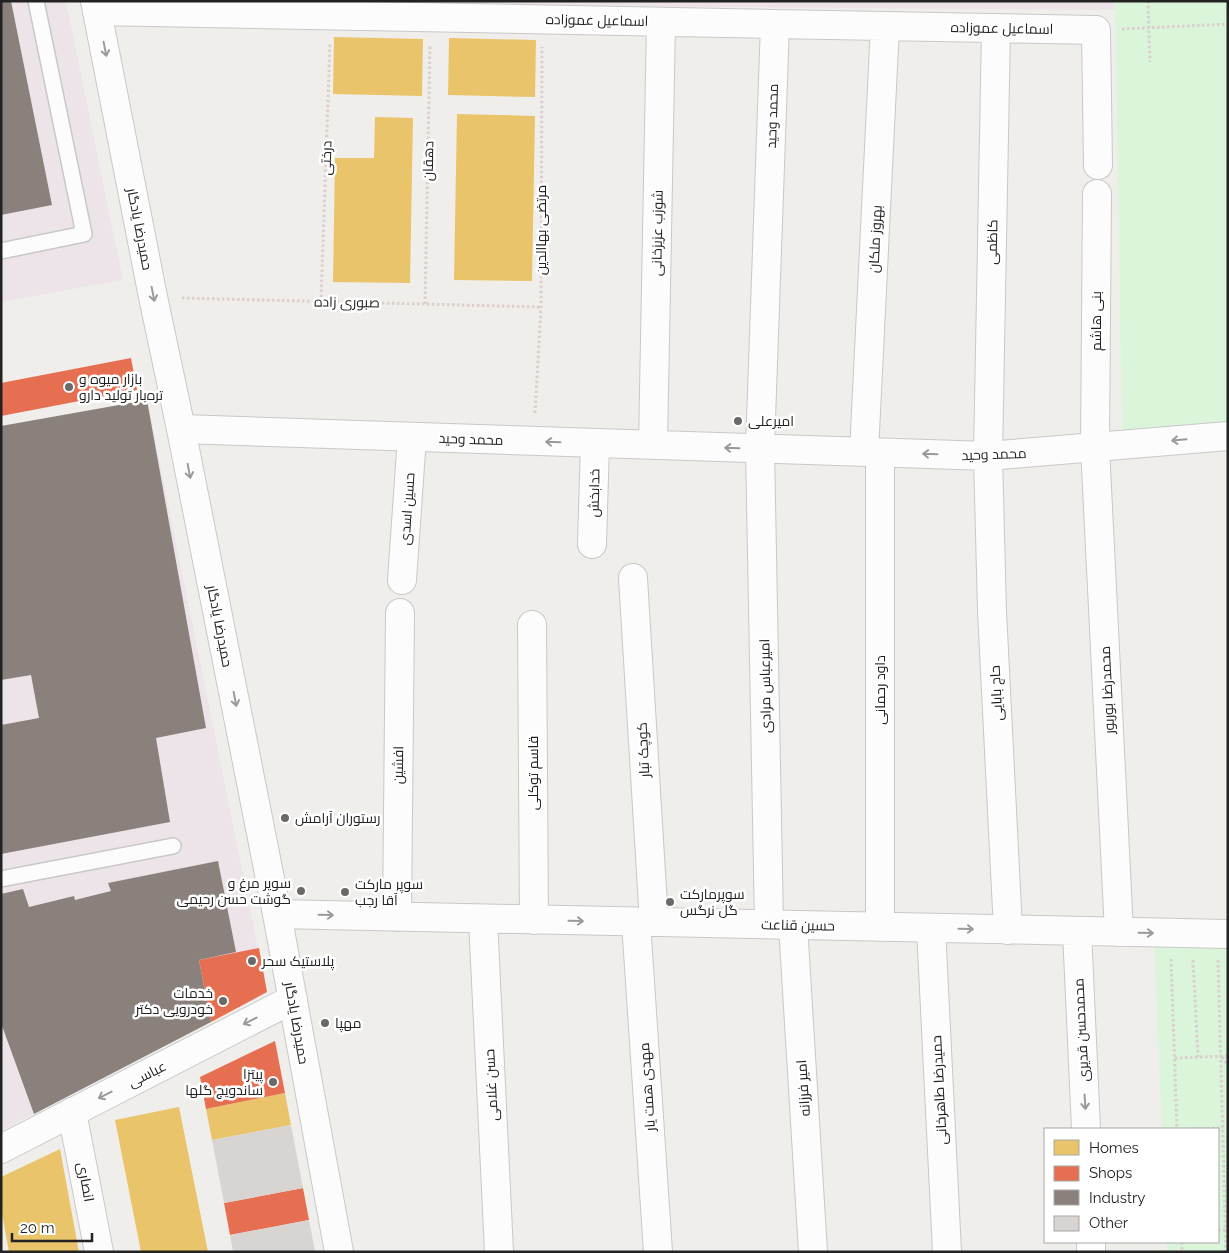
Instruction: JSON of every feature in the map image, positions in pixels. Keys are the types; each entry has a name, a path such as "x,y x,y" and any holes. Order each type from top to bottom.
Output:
{"street":[{"name":"اسماعیل عموزاده","path":"96,6 331,15 1096,30"},
{"name":"حمیدرضا یادگار","path":"96,6 277,914 339,1252"},
{"name":"شوزب عزیزخانی","path":"653,445 661,22"},
{"name":"محمد وحید","path":"760,448 775,24"},
{"name":"بهروز ملکان","path":"872,452 885,26"},
{"name":"کاظمی","path":"988,456 996,28"},
{"path":"1096,30 1098,165"},
{"name":"بنی هاشم","path":"1095,447 1097,194"},
{"name":"محمد وحید","path":"181,429 988,456 1228,436"},
{"name":"حسین اسدی","path":"402,580 412,437"},
{"name":"خدابخش","path":"592,544 595,443"},
{"name":"محمدرضا بوربور","path":"1095,447 1119,932"},
{"name":"امیرعباس مرادی","path":"760,448 781,925"},
{"name":"داود رحمانی","path":"872,452 880,927"},
{"name":"حاج بابایی","path":"988,456 992,611 1008,930"},
{"name":"کوچک تبار","path":"633,578 645,922"},
{"name":"افشین","path":"396,917 400,613"},
{"name":"قاسم توکلی","path":"532,625 534,920"},
{"name":"حسین قناعت","path":"277,914 1119,932 1223,944"},
{"name":"حسن غلامی","path":"483,918 499,1252"},
{"name":"مهدی همت یار","path":"645,922 658,1252"},
{"name":"امیر فرزانه","path":"781,925 813,1252"},
{"name":"حمیدرضا طاهرخانی","path":"931,928 947,1252"},
{"name":"محمدحسن قدیری","path":"1077,931 1086,1128"},
{"name":"عباسی","path":"1,1149 293,999"},
{"name":"انصاری","path":"72,1112 99,1252"}],"lane":[{"path":"1,251 84,234 36,1"},
{"path":"1,878 173,846"}],"path":[{"path":"1149,1 1150,62"},
{"name":"درختی","path":"321,302 331,15"},
{"name":"دهقان","path":"425,304 430,17"},
{"name":"مرتضی بهاالدین","path":"534,441 541,307 542,19"},
{"path":"1096,30 1228,24"},
{"name":"صبوری زاده","path":"153,297 541,307"},
{"path":"1223,944 1221,1056 1226,1252"},
{"path":"1193,954 1198,1057"},
{"path":"1171,956 1177,1128"},
{"path":"1221,1056 1228,1065"},
{"path":"1175,1058 1228,1056"},
{"path":"1219,1128 1223,1128"},
{"path":"1219,1230 1226,1230"}],"shaded area":[{"path":"1,1 66,1 123,280 1,302"},
{"path":"106,1 1115,1 1115,10 106,3"},
{"path":"150,414 267,992 1,1131 1,442"}],"green space":[{"path":"1115,1 1228,1 1228,431 1122,433"},
{"path":"1154,943 1228,945 1228,1106 1226,1107 1228,1252 1167,1252 1166,1243 1219,1243 1219,1128 1162,1128"}],"building: Homes":[{"path":"334,37 423,39 422,96 333,94"},
{"path":"449,38 536,40 535,97 448,95"},
{"path":"457,114 535,116 532,281 454,280"},
{"path":"375,117 413,118 410,283 333,282 335,158 374,158"},
{"path":"285,1093 291,1125 212,1140 206,1109"},
{"path":"179,1107 208,1252 141,1252 115,1120"},
{"path":"60,1149 79,1252 9,1252 1,1208 1,1177"}],"building: Shops":[{"name":"بازار میوه و تره‌بار تولید دارو","path":"131,358 137,390 1,416 1,383"},
{"path":"259,948 267,992 211,1022 199,960"},
{"path":"275,1041 285,1093 206,1109 200,1077"},
{"path":"303,1188 309,1220 230,1235 224,1203"}],"building: Industry":[{"path":"1,1 11,1 52,205 1,215"},
{"path":"147,400 206,728 156,738 170,822 1,854 1,725 39,718 31,675 1,680 1,426"},
{"path":"218,861 236,952 199,960 211,1022 34,1114 1,1023 1,894 23,889 29,907 74,896 75,900 111,891 108,883"}],"building: Other":[{"path":"291,1125 303,1188 224,1203 212,1140"},
{"path":"309,1220 315,1251 233,1252 230,1235"}],"place":[{"name":"بازار میوه و تره‌بار تولید دارو","path":"69,387"},
{"name":"امیرعلی","path":"738,421"},
{"name":"رستوران آرامش","path":"285,818"},
{"name":"سوپر مرغ و گوشت حسن رحیمی","path":"301,891"},
{"name":"سوپر مارکت آقا رجب","path":"345,892"},
{"name":"سوپرمارکت گل نرگس","path":"670,902"},
{"name":"پلاستیک سحر","path":"252,961"},
{"name":"خدمات خودرویی دکتر","path":"223,1001"},
{"name":"مهپا","path":"325,1023"},
{"name":"پیتزا ساندویچ گلها","path":"273,1082"}]}
